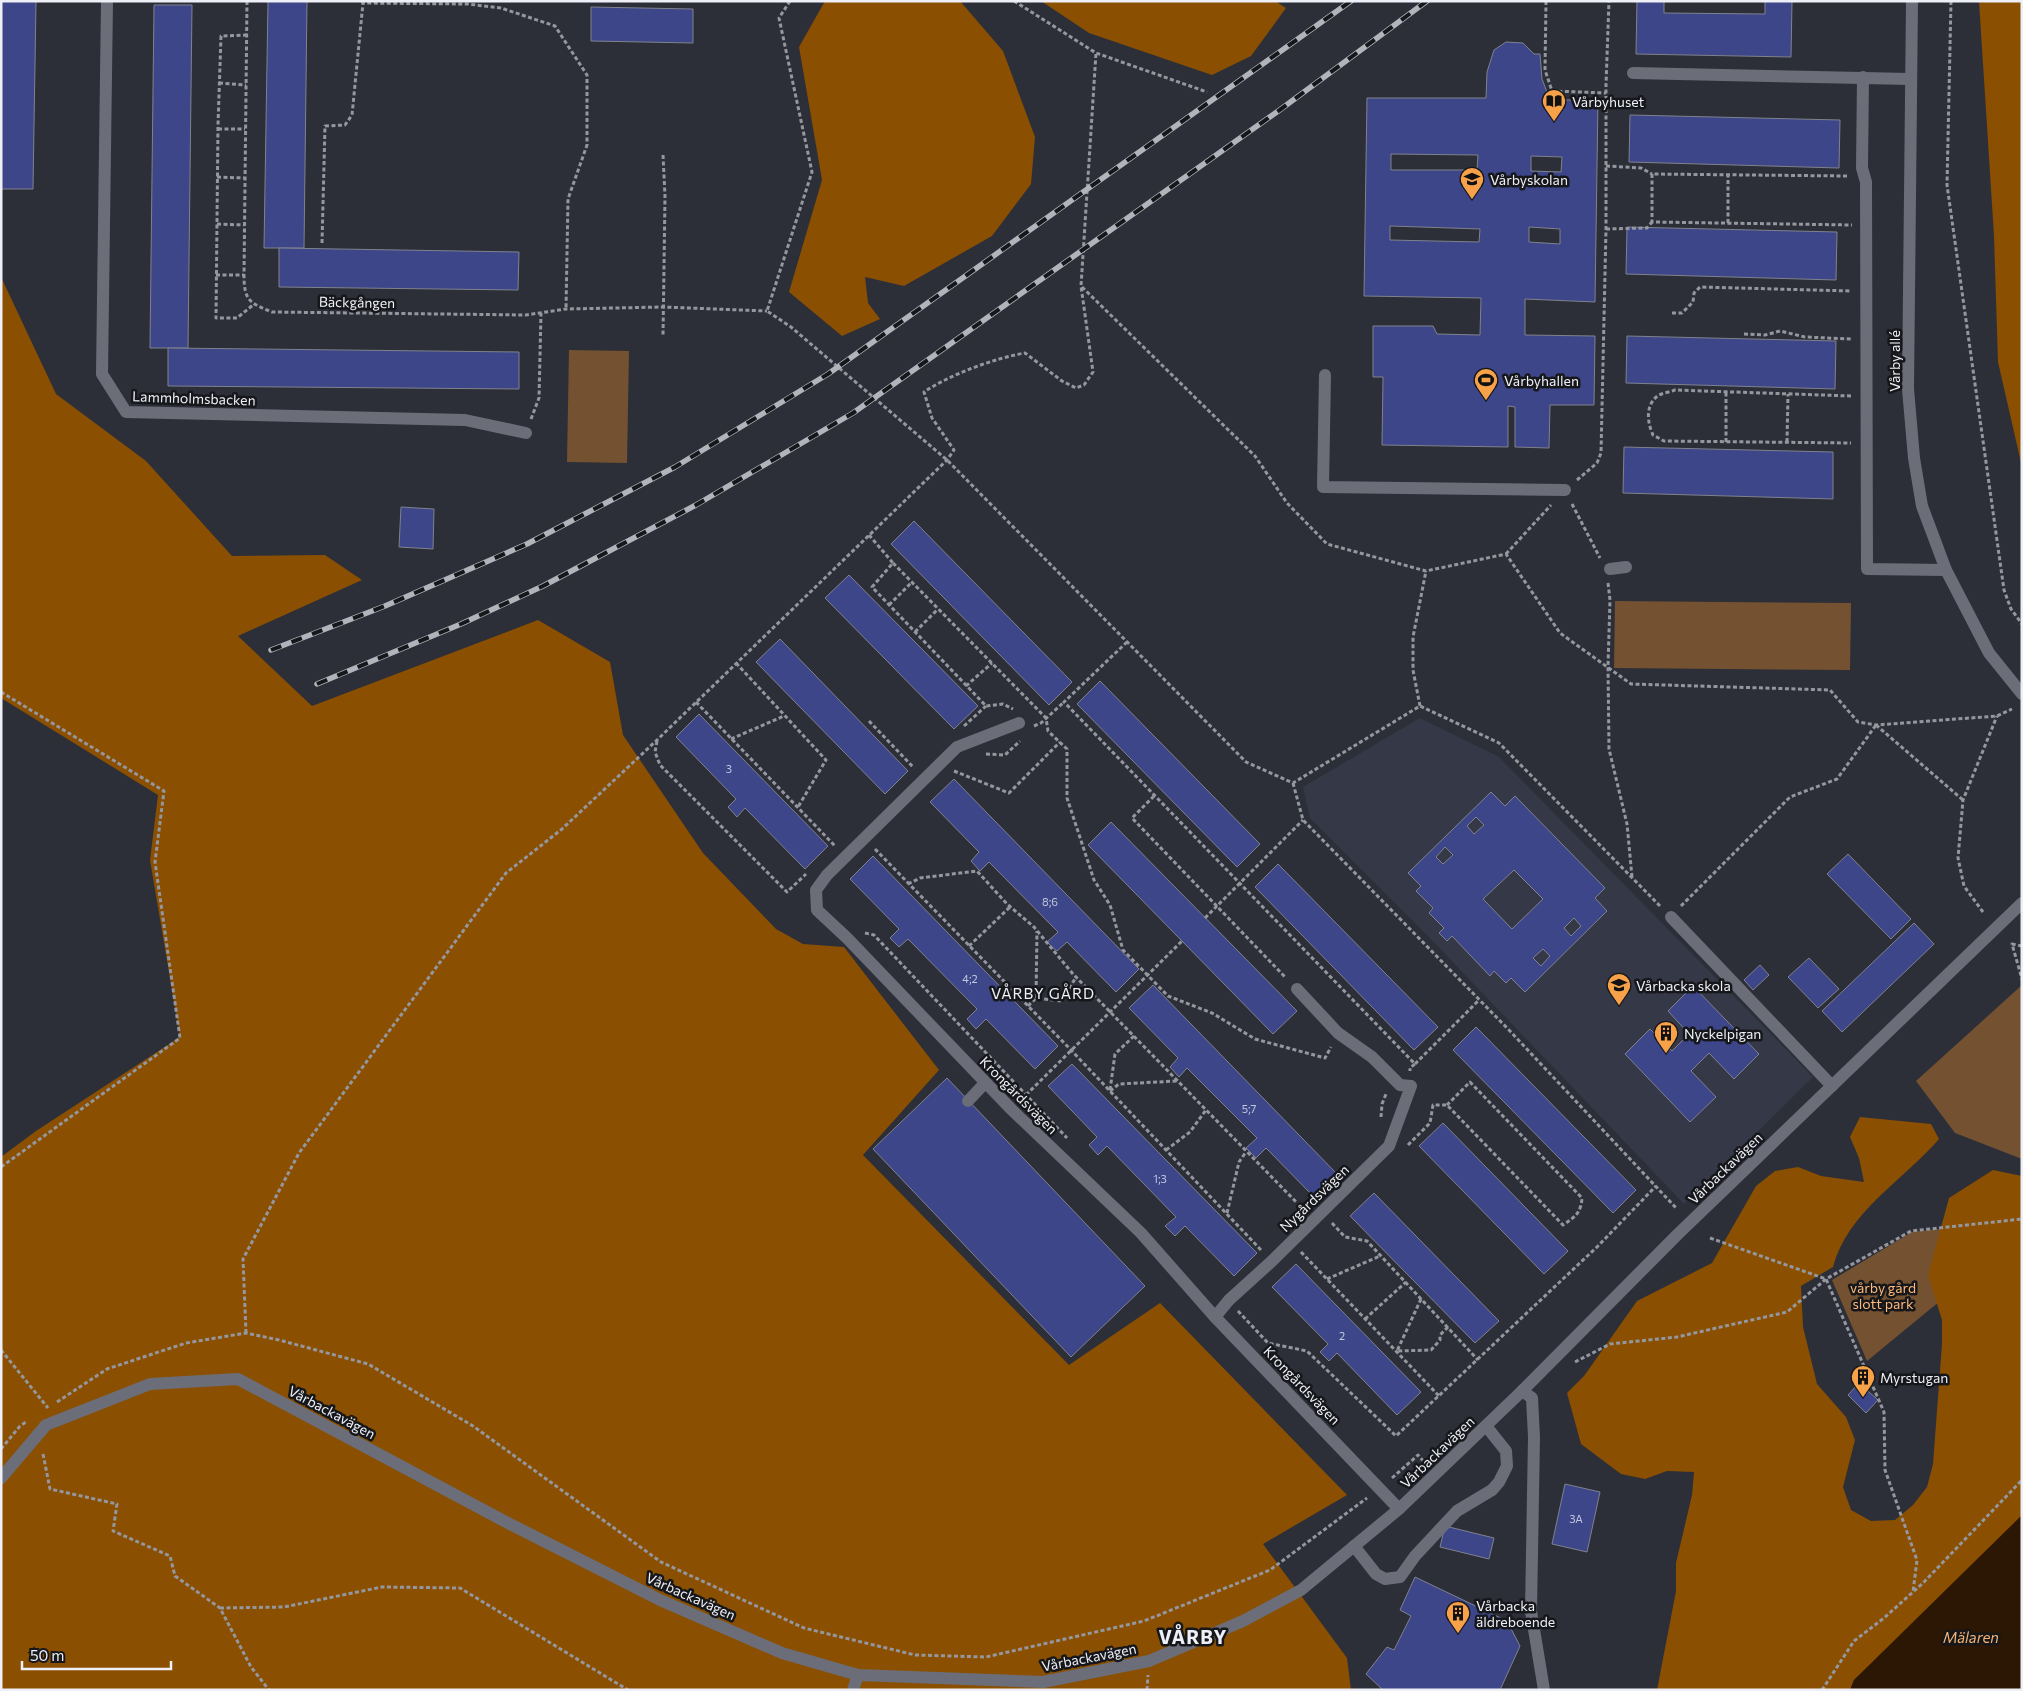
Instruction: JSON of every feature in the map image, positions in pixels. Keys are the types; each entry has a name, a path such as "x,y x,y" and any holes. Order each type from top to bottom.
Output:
{"street":[{"name":"Lammholmsbacken","path":"108,1 102,374 126,412 465,420 526,432"},
{"name":"Vårby allé","path":"1912,1 1908,389 1914,458 1922,506 1946,570 1989,653 2022,694"},
{"path":"1633,73 1863,76 1910,79"},
{"path":"1863,76 1862,168 1866,182 1867,569 1946,570"},
{"path":"1325,375 1323,487 1565,490"},
{"path":"1610,569 1626,567"},
{"name":"Krongårdsvägen","path":"1021,724 957,747 827,875 816,890 817,910 847,938 1012,1110 1141,1233 1215,1317 1399,1509"},
{"name":"Vårbackavägen","path":"1,1478 46,1425 150,1384 238,1379 506,1522 660,1600 782,1652 858,1675 1043,1682 1149,1661 1243,1621 1301,1590 1399,1509 1522,1391 1678,1234 2022,904"},
{"path":"1671,917 1832,1086"},
{"path":"1297,989 1338,1033 1372,1057 1400,1085 1411,1086"},
{"path":"968,1101 985,1083"},
{"name":"Nygårdsvägen","path":"1215,1317 1229,1300 1272,1261 1389,1146 1411,1086"},
{"path":"1522,1391 1532,1398 1534,1437 1531,1611 1544,1690"},
{"path":"1354,1546 1376,1574 1385,1580 1400,1577 1415,1556 1457,1511 1492,1490 1499,1482 1507,1466 1506,1451 1486,1426"},
{"path":"853,1690 858,1675"}],"path":[{"path":"247,1 247,35 244,178 244,275 246,296 253,305 238,318 216,318 221,36 247,35"},
{"path":"790,1 779,18 812,172 767,311 791,327 946,460 1246,762 1292,783 1304,820 1479,1000 1677,1209"},
{"path":"1014,1 1096,53 1207,92"},
{"path":"1546,1 1545,70 1552,90 1606,93"},
{"path":"1506,554 1565,490 1597,463 1601,453 1609,1"},
{"path":"1950,1 1947,185 2004,590 2011,609 2022,624"},
{"path":"322,243 325,126 345,126 352,115 362,2 468,2 501,8 555,26 587,74 587,145 568,199 566,309"},
{"path":"246,1333 242,1259 299,1153 506,873 562,829 657,740 946,460 954,450 932,418 924,392 938,383 1008,356 1025,353 1062,381 1076,388 1084,385 1093,372 1081,286 1096,53"},
{"path":"219,83 246,84"},
{"path":"218,129 245,129"},
{"path":"663,155 665,196 663,336"},
{"path":"1606,166 1641,168 1652,174 1847,176 1851,182"},
{"path":"1606,228 1647,228 1652,222 1652,174"},
{"path":"1728,175 1728,223"},
{"path":"217,177 244,178"},
{"path":"1652,222 1853,223 1852,234"},
{"path":"217,224 244,225"},
{"path":"216,274 244,275"},
{"path":"1672,313 1682,313 1693,302 1694,293 1700,287 1858,291"},
{"name":"Bäckgången","path":"253,305 272,312 526,315 566,309 663,307 767,311"},
{"path":"526,432 539,398 541,313"},
{"path":"1744,334 1765,335 1780,331 1805,337 1856,339"},
{"path":"1854,443 1664,441 1653,435 1648,417 1651,405 1659,395 1675,390 1855,396"},
{"path":"1726,392 1726,442"},
{"path":"1787,442 1788,394"},
{"path":"1565,490 1597,554 1610,569 1608,582 1610,600 1608,666 1609,749 1627,824 1632,878"},
{"path":"868,536 1046,718 1048,731 1067,749 1067,798 1094,880 1110,905 1123,950 1168,996 1212,1013 1255,1039 1325,1058"},
{"path":"894,564 872,588 986,706"},
{"path":"1420,706 1414,670 1413,637 1426,571"},
{"path":"889,605 912,582"},
{"path":"915,632 938,609"},
{"path":"1021,724 1031,727 1041,723 1127,642"},
{"path":"736,663 826,760 798,807"},
{"path":"966,686 992,663"},
{"path":"1608,666 1631,684 1830,690 1858,722 1876,725 1997,716 2012,709"},
{"path":"1,692 164,791 155,862 180,1038 1,1167"},
{"path":"696,702 835,846"},
{"path":"1064,702 1238,885 1414,1064"},
{"path":"958,731 986,706 1003,704 1016,711 1021,724 1020,741 1005,755 978,754"},
{"path":"1292,783 1420,706"},
{"path":"1420,706 1499,743 1671,917 1790,797 1837,779 1876,725"},
{"path":"732,739 784,716"},
{"path":"1983,912 1964,886 1958,858 1964,800 1997,716"},
{"path":"869,721 916,770"},
{"path":"1876,725 1964,800"},
{"path":"657,740 654,752 660,765 787,892 808,872"},
{"path":"957,765 951,770 1009,793 1060,742"},
{"path":"1154,796 1132,818 1297,989"},
{"path":"1205,918 1304,820"},
{"path":"828,853 842,840"},
{"path":"873,846 1272,1261"},
{"path":"908,884 920,878 977,870 1010,907 1037,932 1076,977 1306,1213"},
{"path":"969,946 1010,907"},
{"path":"862,932 874,935 1074,1145"},
{"path":"1028,1006 1036,998 1037,932"},
{"path":"1012,1110 1182,941"},
{"path":"2022,946 2012,944 2022,980"},
{"path":"1036,998 1062,1001 1076,977"},
{"path":"1411,1086 1410,1068 1479,1000"},
{"path":"1110,1091 1115,1054 1134,1036"},
{"path":"1110,1091 1119,1084 1178,1081"},
{"path":"1402,1151 1430,1123 1433,1105 1446,1105 1470,1082 1582,1198 1581,1210 1574,1218 1563,1224 1446,1105"},
{"path":"1166,1150 1190,1132 1206,1110"},
{"path":"1226,1213 1239,1162 1246,1152"},
{"path":"1229,1300 1268,1343 1307,1351 1396,1436 1598,1246 1656,1186"},
{"path":"1572,1363 1610,1344 1677,1337 1787,1312 1826,1279 1911,1231 2022,1219"},
{"path":"1325,1228 1332,1222 1345,1237 1367,1241 1478,1360"},
{"path":"1710,1238 1826,1279 1884,1412 1885,1470 1917,1560 1913,1592"},
{"path":"1307,1246 1301,1252 1440,1396"},
{"path":"1327,1279 1380,1256"},
{"path":"1366,1319 1406,1282"},
{"path":"1397,1351 1421,1298"},
{"path":"1397,1351 1431,1350 1440,1340 1440,1335 1448,1327"},
{"path":"1,1350 48,1408 107,1369 186,1343 246,1333 368,1364 473,1426 661,1562 804,1628 915,1655 986,1657 1144,1621 1270,1570 1380,1489 1418,1455 1435,1474"},
{"path":"42,1452 50,1489 117,1504 114,1530 170,1556 175,1576 220,1608 251,1667 269,1690"},
{"path":"1822,1690 1854,1641 1913,1592 2022,1480"},
{"path":"220,1608 284,1607 382,1587 460,1588 628,1690"}],"shaded area":[{"path":"825,1 960,1 1003,51 1035,137 1031,184 992,236 904,286 865,277 868,303 880,319 842,336 789,292 822,180 799,47"},
{"path":"1041,1 1275,1 1286,8 1251,56 1212,75 1089,33"},
{"path":"1979,1 2022,1 2022,467 1998,362 1994,236"},
{"path":"1,277 56,394 146,461 232,556 325,555 362,580 238,636 312,706 538,620 610,662 623,735 703,853 776,929 803,944 844,947 939,1070 863,1155 1069,1365 1160,1303 1347,1495 1263,1544 1347,1658 1351,1690 1,1690 1,1157 36,1131 180,1037 150,860 158,795 1,698"},
{"name":"Vårbacka skola","path":"1420,718 1499,757 1813,1077 1684,1204 1426,934 1310,818 1303,787"},
{"path":"1860,1117 1931,1124 1939,1139 1864,1213 1840,1247 1833,1267 1801,1286 1803,1327 1817,1384 1846,1417 1855,1440 1843,1487 1851,1510 1871,1521 1895,1520 1913,1505 1927,1487 1933,1464 1942,1344 1942,1320 1928,1275 1949,1198 1993,1170 2022,1176 2022,1521 1854,1680 1850,1690 1657,1690 1676,1591 1676,1563 1692,1495 1694,1472 1667,1471 1645,1479 1621,1474 1581,1444 1567,1393 1584,1376 1637,1301 1712,1263 1756,1186 1775,1171 1798,1167 1821,1176 1864,1182 1859,1158 1850,1137"}],"green space":[{"path":"569,350 629,351 627,463 567,462"},
{"path":"1615,601 1851,603 1850,670 1614,668"},
{"path":"2022,985 2022,1159 1955,1133 1916,1081"},
{"name":"vårby gård slott park","path":"2022,1220 1940,1301 1867,1361 1832,1280 1912,1232"}],"water":[{"name":"Mälaren","path":"2022,1515 2022,1690 1850,1690 1854,1680"}],"building":[{"path":"1,1 36,1 33,189 1,189"},
{"path":"268,1 307,1 304,248 264,248"},
{"path":"1637,1 1664,1 1664,13 1765,14 1765,1 1792,1 1791,57 1636,54"},
{"path":"154,5 192,5 188,348 150,348"},
{"path":"591,7 693,9 693,43 591,41"},
{"path":"1506,42 1523,43 1534,54 1540,54 1542,79 1550,100 1598,100 1595,302 1525,299 1525,335 1595,336 1594,405 1550,405 1549,448 1515,447 1515,407 1508,406 1508,447 1382,445 1383,377 1373,377 1373,326 1433,326 1437,334 1480,335 1481,298 1364,296 1367,98 1486,98 1487,72 1494,50","holes":["1391,154 1478,155 1477,170 1391,170","1531,156 1562,157 1561,172 1531,171","1390,226 1480,229 1479,242 1390,240","1529,227 1560,229 1560,244 1529,242"]},
{"path":"1630,115 1840,120 1839,168 1629,162"},
{"path":"1627,227 1837,232 1836,280 1626,274"},
{"path":"279,248 519,252 518,290 279,287"},
{"path":"1627,336 1836,341 1835,389 1626,383"},
{"path":"168,348 519,352 519,389 168,386"},
{"path":"1624,447 1833,452 1833,499 1623,493"},
{"path":"401,507 434,509 433,549 399,547"},
{"path":"914,521 1072,682 1049,705 891,544"},
{"path":"849,575 978,706 954,729 825,598"},
{"path":"780,639 908,771 885,794 756,662"},
{"path":"1100,681 1260,844 1237,867 1077,704"},
{"path":"699,714 828,846 805,869 745,808 737,817 728,807 736,799 676,737"},
{"path":"954,779 1139,969 1116,992 1067,942 1057,951 1047,942 1058,932 989,862 980,871 971,861 979,852 930,802"},
{"path":"1491,792 1505,806 1515,796 1605,888 1595,898 1607,911 1525,992 1511,978 1506,983 1494,971 1490,976 1452,936 1447,941 1439,933 1444,928 1429,913 1433,908 1416,891 1421,886 1408,873","holes":["1476,817 1484,825 1474,834 1467,826","1445,847 1453,855 1443,864 1436,857","1514,870 1543,899 1512,929 1483,899","1574,918 1581,926 1571,936 1564,928","1543,949 1550,956 1541,966 1533,958"]},
{"path":"1111,822 1297,1011 1273,1034 1088,845"},
{"path":"1848,854 1911,919 1891,939 1827,874"},
{"path":"873,856 1058,1046 1035,1069 986,1019 976,1029 967,1019 977,1009 908,939 899,947 890,938 899,929 850,879"},
{"path":"1278,864 1438,1027 1414,1050 1255,887"},
{"path":"1914,923 1934,944 1842,1032 1822,1011"},
{"path":"1809,958 1839,989 1818,1008 1788,977"},
{"path":"1760,965 1769,975 1753,990 1744,980"},
{"path":"1153,985 1338,1175 1315,1198 1266,1148 1256,1158 1246,1148 1257,1138 1187,1068 1179,1077 1170,1067 1178,1058 1129,1008"},
{"name":"Nyckelpigan","path":"1693,986 1759,1054 1734,1079 1709,1053 1691,1071 1716,1097 1690,1122 1625,1054 1650,1029 1672,1051 1689,1034 1668,1011"},
{"path":"1476,1027 1636,1190 1613,1213 1453,1050"},
{"path":"1072,1064 1257,1253 1234,1276 1185,1226 1175,1236 1165,1226 1176,1217 1107,1146 1098,1155 1089,1145 1097,1137 1048,1086"},
{"path":"947,1078 1145,1286 1071,1357 873,1149"},
{"path":"1443,1123 1568,1251 1544,1274 1419,1146"},
{"path":"1374,1193 1499,1321 1475,1343 1350,1216"},
{"path":"1296,1264 1421,1392 1397,1415 1337,1353 1329,1361 1320,1352 1328,1344 1272,1287"},
{"name":"Myrstugan","path":"1859,1383 1878,1400 1866,1413 1848,1395"},
{"path":"1565,1484 1600,1492 1587,1552 1552,1544"},
{"path":"1445,1526 1494,1538 1489,1559 1440,1547"},
{"name":"Vårbacka äldreboende","path":"1415,1577 1507,1621 1520,1646 1500,1690 1383,1690 1366,1674 1387,1647 1394,1650 1411,1616 1400,1610"}],"railway":[{"path":"271,650 385,606 527,544 675,467 828,374 1351,1"},
{"path":"317,684 461,624 543,586 696,505 853,413 1281,109 1427,1"}],"place":[{"name":"Vårbyhuset","path":"1554,122"},
{"name":"Vårbyskolan","path":"1472,200"},
{"name":"Vårbyhallen","path":"1486,401"},
{"name":"Vårbacka skola","path":"1619,1006"},
{"name":"Nyckelpigan","path":"1666,1054"},
{"name":"Myrstugan","path":"1863,1398"},
{"name":"Vårbacka äldreboende","path":"1458,1634"}],"district":[{"name":"VÅRBY GÅRD","path":"1043,993"},
{"name":"VÅRBY","path":"1193,1636"}]}
